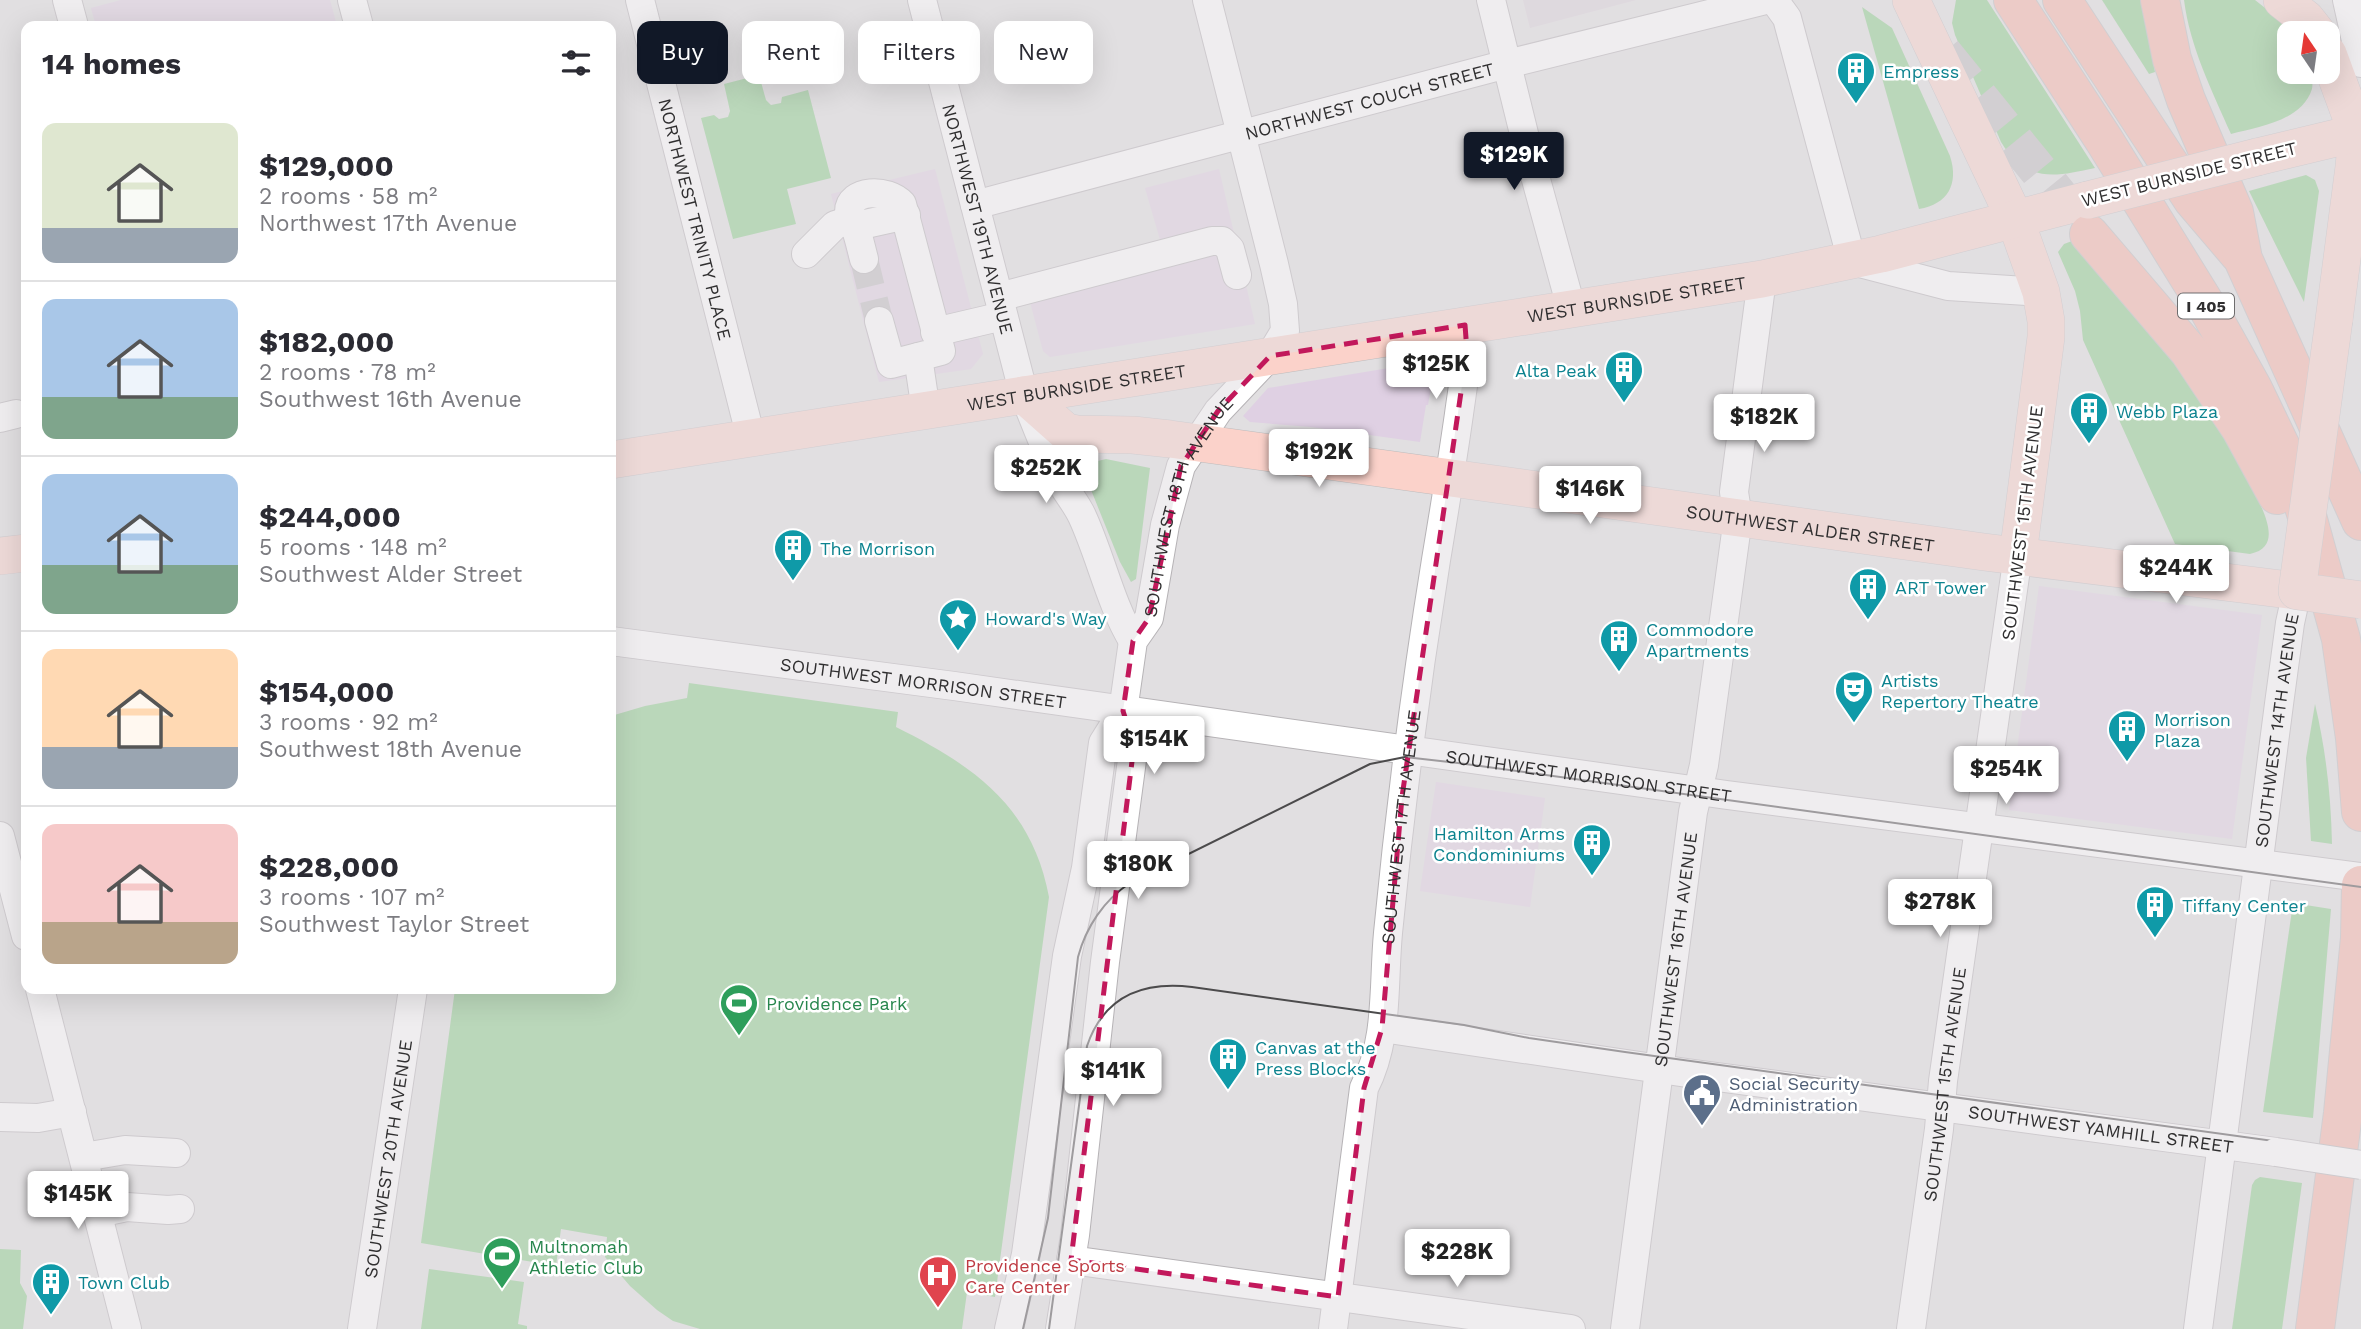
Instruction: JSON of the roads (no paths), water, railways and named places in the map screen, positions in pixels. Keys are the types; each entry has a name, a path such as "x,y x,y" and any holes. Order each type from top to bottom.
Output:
{"highway":[{"name":"I 405","path":"2013,0 2209,310 2253,389 2292,470 2341,639 2355,738 2361,812"},
{"name":"I 405","path":"2062,0 2193,200 2243,259 2361,521"},
{"path":"2160,0 2172,59 2186,100 2234,212 2243,259"},
{"path":"2089,217 2189,351 2241,429 2279,497 2341,639"},
{"path":"2315,1329 2344,1099 2360,938 2361,885"}],"main road":[{"name":"SOUTHWEST 15TH AVENUE","path":"1912,0 2015,219 2041,292 2046,337 2018,555"},
{"path":"2282,0 2308,21"},
{"path":"2340,81 2360,125"},
{"name":"WEST BURNSIDE STREET","path":"616,459 1762,279 1852,261 2015,219 2089,217 2256,157 2360,125"},
{"name":"SOUTHWEST 14TH AVENUE","path":"2283,589 2343,319 2360,125"},
{"name":"SOUTHWEST ALDER STREET","path":"1024,395 1066,432 1077,434 1133,435 1197,443 2361,600"},
{"path":"0,556 21,553"}],"street":[{"path":"67,0 73,21"},
{"path":"352,0 358,21"},
{"name":"NORTHWEST TRINITY PLACE","path":"640,0 751,438"},
{"name":"NORTHWEST 19TH AVENUE","path":"922,0 1024,395 1048,456 1081,514 1105,571 1120,620 1133,641"},
{"name":"SOUTHWEST 18TH AVENUE","path":"1009,1329 1026,1254 1066,956 1086,868 1103,743 1123,711 1133,641 1149,618 1170,506 1181,467 1217,411 1270,356 1285,331 1277,276 1207,0"},
{"name":"NORTHWEST COUCH STREET","path":"975,205 1507,64 1766,0"},
{"path":"1774,0 1787,18 1852,261 1948,286 2041,292"},
{"path":"2347,0 2355,26 2361,63"},
{"path":"1494,10 1571,307"},
{"path":"864,259 850,207 854,201 876,192 884,192 897,198 906,215 941,351 905,360"},
{"path":"806,254 835,225 853,222"},
{"path":"935,332 1001,307 1212,241 1222,241 1230,248 1237,275"},
{"name":"SOUTHWEST 16TH AVENUE","path":"1625,1329 1692,812 1704,765 1738,518 1734,492 1762,279"},
{"path":"880,321 905,360 926,411"},
{"name":"SOUTHWEST 17TH AVENUE","path":"1333,1329 1364,1088 1372,1073 1386,999 1388,937 1409,750 1467,351 1465,325"},
{"name":"SOUTHWEST 15TH AVENUE","path":"1911,1329 2018,555"},
{"name":"SOUTHWEST 14TH AVENUE","path":"2198,1329 2286,650 2283,589"},
{"name":"SOUTHWEST MORRISON STREET","path":"616,642 1698,790 2361,877"},
{"name":"SOUTHWEST 18TH AVENUE","path":"1060,1329 1071,1260 1105,961 1134,746 1123,711"},
{"path":"0,836 21,917"},
{"path":"41,994 127,1329"},
{"name":"SOUTHWEST 20TH AVENUE","path":"362,1329 412,994"},
{"name":"SOUTHWEST YAMHILL STREET","path":"1382,1028 1658,1069 2361,1165"},
{"path":"0,1117 38,1118 72,1112"},
{"path":"84,1157 125,1150 176,1153"},
{"path":"98,1213 127,1207 180,1209"},
{"path":"1071,1260 1571,1329"}],"tunnel":[{"path":"1943,53 2086,229"},
{"path":"864,259 879,321"}],"tram line":[{"path":"1023,1329 1048,1218 1078,957 1091,925 1104,906 1130,883 1370,764 1405,757 1458,763 2361,887"},
{"path":"1049,1329 1087,1046 1094,1029 1115,1004 1141,990 1157,987 1192,987 1464,1025 1625,1052 2361,1153"}],"place":[{"name":"Empress","path":"1856,105"},
{"name":"Alta Peak","path":"1624,404"},
{"name":"Webb Plaza","path":"2089,445"},
{"name":"The Morrison","path":"793,582"},
{"name":"ART Tower","path":"1868,621"},
{"name":"Howard's Way","path":"958,652"},
{"name":"Commodore Apartments","path":"1619,673"},
{"name":"Artists Repertory Theatre","path":"1854,724"},
{"name":"Morrison Plaza","path":"2127,763"},
{"name":"Hamilton Arms Condominiums","path":"1592,877"},
{"name":"Tiffany Center","path":"2155,939"},
{"name":"Providence Park","path":"739,1037"},
{"name":"Canvas at the Press Blocks","path":"1228,1091"},
{"name":"Social Security Administration","path":"1702,1127"},
{"name":"Multnomah Athletic Club","path":"502,1290"},
{"name":"Providence Sports Care Center","path":"938,1309"},
{"name":"Town Club","path":"51,1316"}]}
